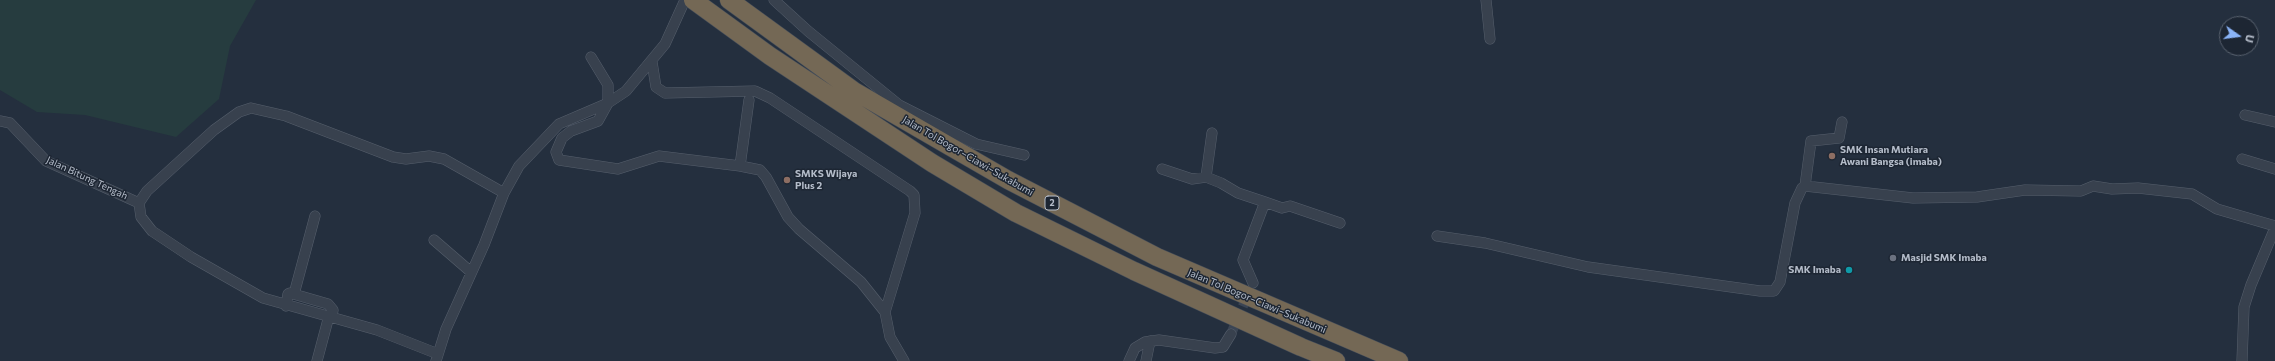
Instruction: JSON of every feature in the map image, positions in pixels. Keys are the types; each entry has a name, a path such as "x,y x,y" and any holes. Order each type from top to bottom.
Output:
{"highway":[{"path":"693,0 770,56 925,159 1016,213 1162,284 1336,361"},
{"name":"Jalan Tol Bogor–Ciawi–Sukabumi","path":"729,0 854,91 1008,180 1157,257 1398,361"}],"street":[{"path":"504,194 444,159 429,156 406,159 393,158 286,116 251,108 239,112 214,130 146,191 139,202 139,213 143,221 164,240 253,293 286,306 331,317 390,335 437,357 448,323 504,194 522,162 554,127 568,119 608,103 626,91 666,44 684,0"},
{"path":"774,0 808,31 898,105 976,144 1024,155"},
{"path":"1486,0 1490,39"},
{"path":"591,57 608,85 608,103 598,121 571,131 562,138 556,152 559,160 615,169 629,166 655,156 740,166 756,169 763,173 788,218 861,282 885,312 890,337 904,361"},
{"path":"652,62 656,87 665,93 677,95 755,91 770,98 910,191 915,198 915,213 885,312"},
{"path":"740,166 749,100"},
{"path":"2245,115 2275,122"},
{"name":"Jalan Bitung Tengah","path":"0,121 10,123 46,161 139,202"},
{"path":"1437,236 1485,243 1596,268 1682,282 1760,291 1774,291 1780,282 1795,203 1802,188 1805,186 1812,141 1839,138 1842,122"},
{"path":"1206,177 1212,133"},
{"path":"2242,159 2275,169"},
{"path":"1162,169 1186,178 1206,177 1238,193 1282,208 1290,206 1340,223"},
{"path":"1805,186 1913,198 1977,197 2025,190 2081,191 2093,186 2112,189 2138,188 2192,194 2218,209 2275,227 2250,285 2244,307 2242,361"},
{"path":"1253,283 1243,260 1265,202"},
{"path":"294,294 315,216"},
{"path":"434,240 471,272"},
{"path":"286,306 288,294 294,294 328,304 333,310 317,361"},
{"path":"1129,361 1135,348 1150,341 1159,340 1215,348 1223,347 1231,334"},
{"path":"1146,361 1150,341"}],"green space":[{"path":"0,0 256,0 230,46 219,99 176,137 85,115 37,112 0,90"}],"tunnel":[{"path":"1231,334 1249,292"}],"place":[{"name":"SMK Insan Mutiara Awani Bangsa (imaba)","path":"1832,156"},
{"name":"SMKS Wijaya Plus 2","path":"787,180"},
{"name":"Masjid SMK Imaba","path":"1893,258"},
{"name":"SMK Imaba","path":"1849,270"}]}
